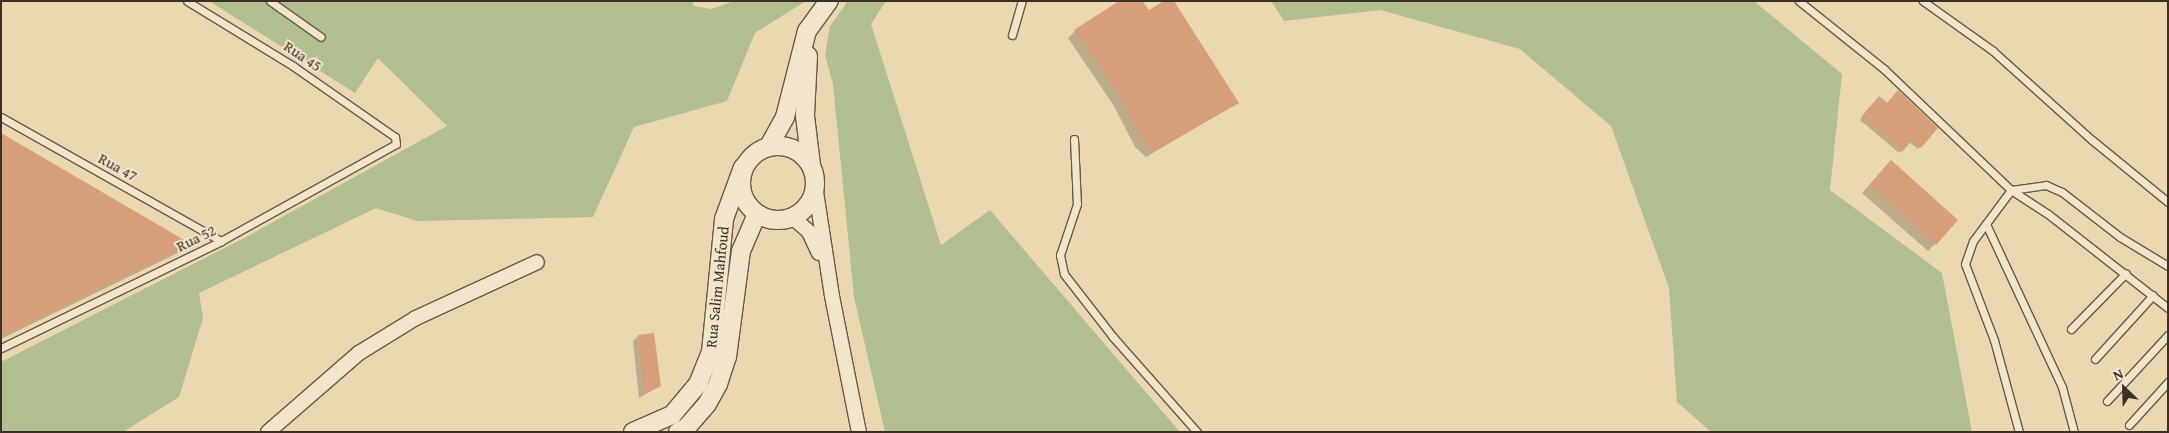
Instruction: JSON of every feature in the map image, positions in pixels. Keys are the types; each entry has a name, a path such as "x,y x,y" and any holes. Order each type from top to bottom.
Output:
{"street":[{"path":"769,146 785,117 807,31 829,1"},
{"path":"807,31 805,116 811,166 832,296 859,432"},
{"path":"811,166 793,149 769,146 758,150 744,167 741,193 756,214 780,220 792,217 808,204 815,185"},
{"name":"Rua Salim Mahfoud","path":"633,432 672,415 686,402 698,384 711,352 724,219 744,167"},
{"name":"Rua Salim Mahfoud","path":"678,432 687,427 707,404 718,384 727,357 741,251 756,214"},
{"path":"792,217 815,240 832,296"},
{"path":"268,432 359,353 416,318 537,262"}],"lane":[{"name":"Rua 45","path":"186,1 293,66 397,142"},
{"path":"270,1 321,37"},
{"path":"1012,35 1022,1"},
{"path":"1799,1 1884,69 2011,190 2048,214 2126,273 2168,308"},
{"path":"1924,1 1993,51 2092,140 2168,202"},
{"name":"Rua 47","path":"1,117 221,241"},
{"path":"1074,139 1076,204 1060,254 1064,274 1113,337 1197,432"},
{"name":"Rua 52","path":"1,348 221,241 397,142"},
{"path":"2019,432 1994,340 1965,264 1973,241 2011,190 2046,185 2062,192 2120,237 2168,266"},
{"path":"1986,224 2062,387 2074,432"},
{"path":"2071,330 2126,273"},
{"path":"2095,359 2153,295"},
{"path":"2107,401 2168,335"},
{"path":"1,340 9,344"},
{"path":"2129,425 2168,382"}],"green space":[{"path":"209,1 692,1 694,6 711,9 734,1 806,1 755,33 727,101 634,127 593,217 417,221 376,208 199,293 203,318 179,397 123,432 1,432 1,362 246,237 447,126 378,58 355,93"},
{"path":"848,1 886,1 871,24 941,245 990,210 1180,432 885,432 854,297 833,84 825,55 830,26"},
{"path":"1271,1 1754,1 1842,74 1830,190 1942,273 1972,432 1711,432 1677,402 1669,288 1611,126 1520,49 1380,10 1284,21"}],"building":[{"path":"1119,1 1142,1 1149,10 1164,1 1174,1 1239,103 1154,151 1142,140 1121,98 1074,30"},
{"path":"1898,90 1938,128 1921,148 1912,140 1902,152 1861,117 1879,96 1887,103"},
{"path":"1,133 191,244 1,337"},
{"path":"1891,160 1958,220 1936,245 1869,185"},
{"path":"654,333 661,386 644,394 638,335"}]}
